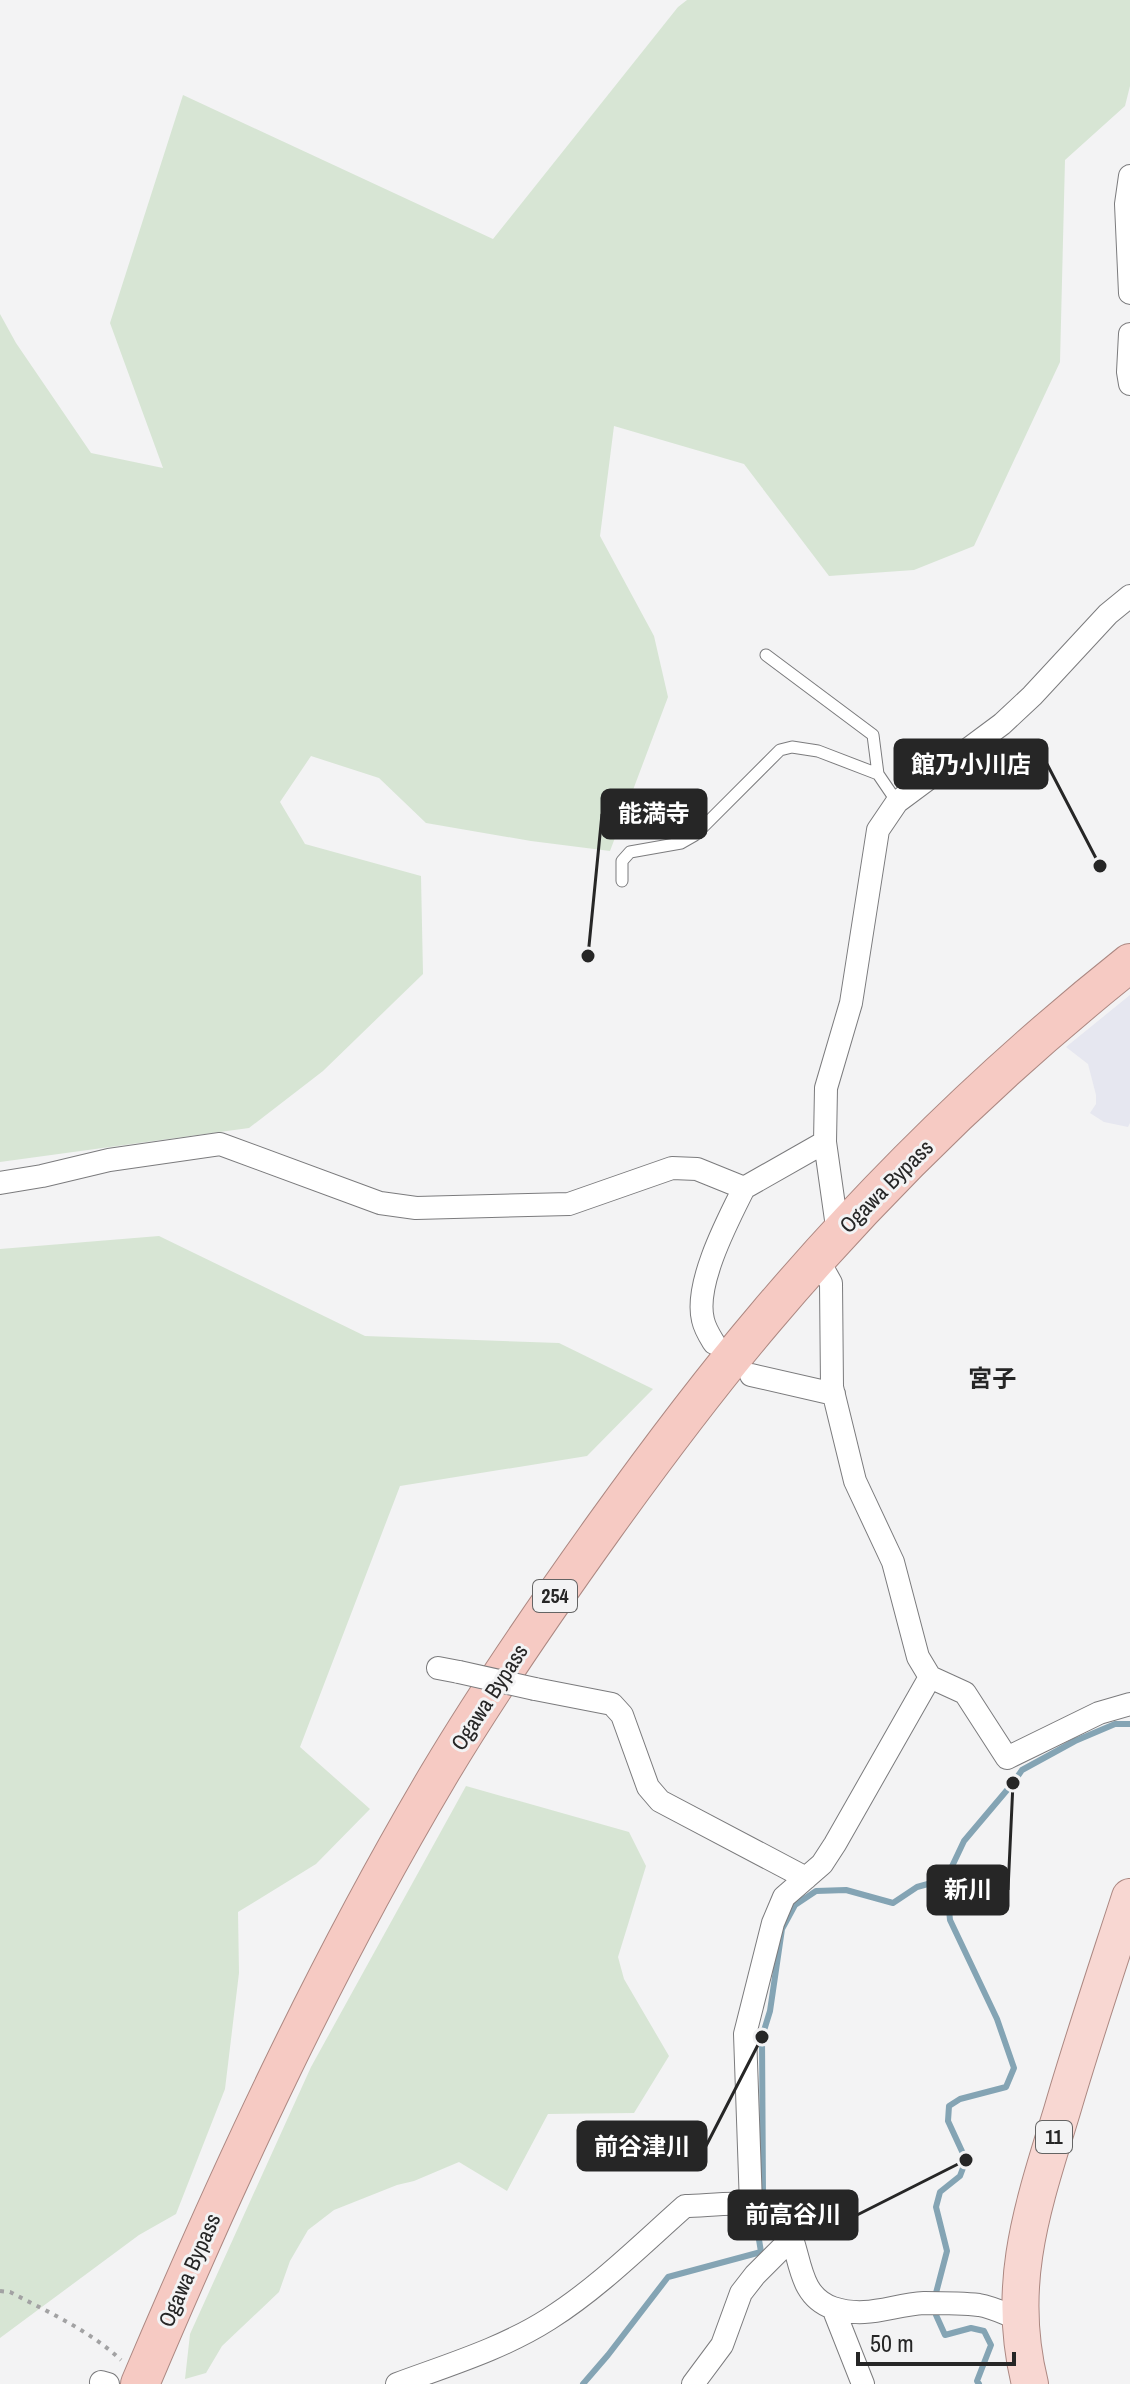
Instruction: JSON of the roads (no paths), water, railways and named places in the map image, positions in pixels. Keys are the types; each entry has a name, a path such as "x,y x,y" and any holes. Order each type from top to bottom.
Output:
{"highway":[{"name":"Ogawa Bypass","path":"140,2367 310,2013 370,1896 446,1763 555,1596 651,1461 732,1357 828,1246 993,1081 1130,963"}],"main road":[{"name":"11","path":"1030,2384 1019,2319 1021,2269 1031,2218 1078,2057 1130,1897"}],"street":[{"path":"1130,176 1126,204 1130,293"},
{"path":"1130,334 1130,384"},
{"path":"1130,596 1108,614 1002,724 897,802 878,830 851,1003 826,1088 825,1142 834,1394 855,1481 893,1562 918,1657 930,1677 965,1693 1007,1758 1099,1713 1130,1704"},
{"path":"714,1343 702,1317 705,1285 725,1225 744,1188 825,1142"},
{"path":"0,1183 109,1160 220,1144 380,1203 416,1208 569,1204 672,1168 697,1169 744,1188"},
{"path":"751,1375 834,1394"},
{"path":"448,1670 612,1704 622,1715 648,1787 660,1801 806,1878"},
{"path":"751,2205 745,2034 773,1923 784,1897 822,1864 835,1844 930,1677"},
{"path":"397,2384 503,2344 549,2319 606,2276 685,2206 751,2205 767,2208 781,2218 792,2238 802,2277 810,2293 833,2308 851,2313 922,2303 980,2305 1019,2319"},
{"path":"693,2384 722,2345 741,2293 792,2238"},
{"path":"833,2308 863,2384"}],"lane":[{"path":"766,655 873,735 878,774 897,802"},
{"path":"622,881 622,861 630,852 681,843 695,835 780,750 792,747 818,751 878,774"}],"waterway":[{"path":"979,2384 977,2381 991,2345 984,2331 971,2328 945,2335 936,2315 936,2293 947,2251 936,2207 940,2192 960,2176 966,2160 948,2121 949,2106 960,2099 1006,2087 1014,2068 997,2019 950,1920 946,1879 964,1841 1022,1770 1075,1741 1115,1724 1130,1724"},
{"path":"583,2384 668,2277 761,2252 756,2221 763,2195 762,2037 770,2011 782,1929 795,1905 816,1891 846,1890 893,1903 917,1887 946,1879"}],"place":[{"name":"館乃小川店","path":"1100,866"},
{"name":"能満寺","path":"588,956"},
{"name":"新川","path":"1013,1783"},
{"name":"前谷津川","path":"762,2037"},
{"name":"前高谷川","path":"966,2160"}],"district":[{"name":"宮子","path":"992,1379"}]}
